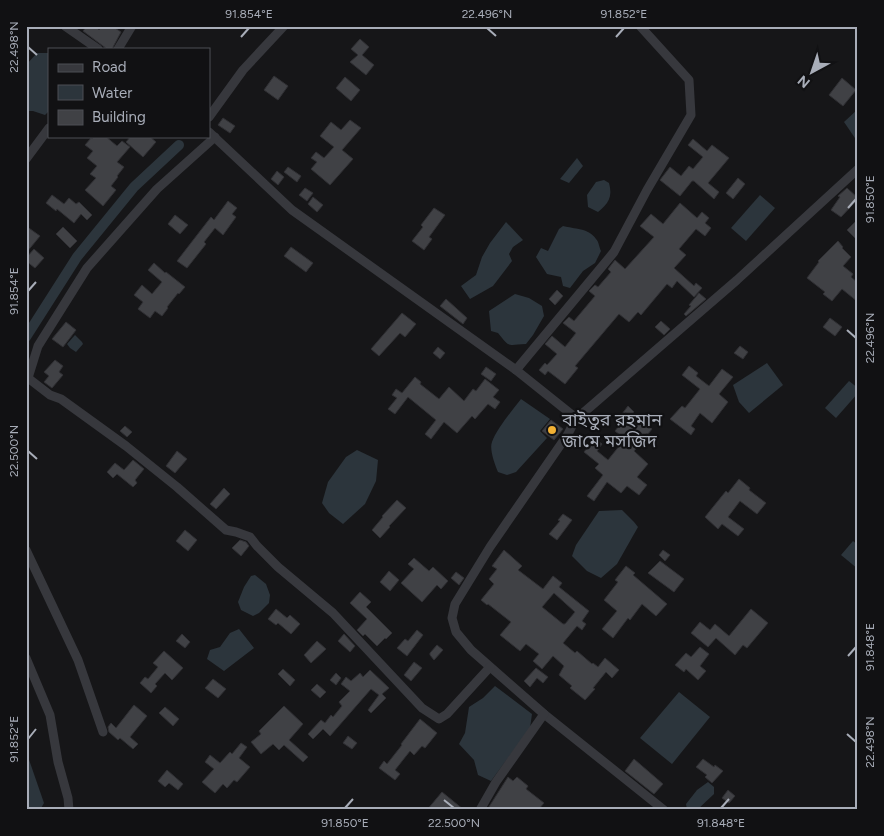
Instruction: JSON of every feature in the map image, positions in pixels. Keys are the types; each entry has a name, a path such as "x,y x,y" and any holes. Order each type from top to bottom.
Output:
{"street":[{"path":"65,26 97,48"},
{"path":"119,48 132,26"},
{"path":"210,116 243,70 284,26"},
{"path":"516,370 614,252 647,190 691,116 689,80 640,26"},
{"path":"26,159 48,129"},
{"path":"212,134 292,210 516,370 571,414 575,420"},
{"path":"208,138 157,189 87,268 38,346 27,380 50,395 62,399 126,446 226,530 250,538 278,567 332,612 422,708 439,719 447,714 490,667"},
{"path":"664,810 544,714 472,650 456,632 452,618 455,604 490,547 568,434 575,420 737,280 858,169"},
{"path":"26,550 78,660 102,732"},
{"path":"26,658 50,715 58,762 70,810"},
{"path":"480,810 496,782 544,714"}],"water":[{"path":"37,53 48,53 48,112 45,115 26,111 26,65"},
{"path":"858,109 858,140 857,141 844,122"},
{"path":"577,158 583,166 569,183 560,179"},
{"path":"604,180 609,183 610,196 607,203 598,212 588,207 587,195 596,182"},
{"path":"760,195 775,208 746,241 731,228"},
{"path":"506,222 523,240 513,247 509,254 512,261 493,286 470,299 461,286 476,275 482,257"},
{"path":"563,226 593,235 601,251 595,263 583,271 570,288 563,286 561,277 547,274 536,257 541,248 548,251 559,229"},
{"path":"515,294 529,298 542,306 544,316 526,344 509,344 498,333 491,331 489,311"},
{"path":"75,335 83,344 76,352 67,344"},
{"path":"767,363 783,385 749,413 739,402 733,385"},
{"path":"849,381 858,388 858,393 836,418 825,408"},
{"path":"521,399 550,419 540,431 547,438 516,472 507,475 498,472 491,445 501,426"},
{"path":"357,450 378,460 376,481 365,504 343,524 329,513 322,503 328,482 346,457"},
{"path":"622,510 638,527 617,564 601,578 587,571 572,556 576,545 599,511"},
{"path":"853,541 858,545 858,569 841,555"},
{"path":"255,575 266,584 270,595 269,603 253,616 241,610 238,602 244,587 251,576"},
{"path":"239,629 254,648 224,671 207,659 210,650 220,647 230,633"},
{"path":"495,686 532,714 530,728 491,781 478,775 474,760 459,744 465,733 469,707 483,698"},
{"path":"679,692 710,717 672,764 640,738"},
{"path":"26,751 44,803 40,810 26,810"},
{"path":"708,782 714,787 714,794 697,810 687,809 686,804 697,790"}],"building":[{"path":"87,26 95,26 99,30 102,26 112,26 121,32 113,48 106,48 83,31"},
{"path":"360,39 369,47 362,55 374,65 366,75 350,62 358,55 351,49"},
{"path":"274,76 288,86 278,100 264,90"},
{"path":"345,77 360,90 351,101 336,88"},
{"path":"842,78 856,90 843,106 829,95"},
{"path":"223,118 235,126 230,133 218,125"},
{"path":"350,120 361,128 342,150 353,159 330,185 311,169 317,162 311,158 316,152 324,158 334,147 320,136 331,122 341,130"},
{"path":"107,138 117,146 122,141 130,147 117,162 124,167 111,186 116,190 103,206 85,190 96,178 90,174 97,166 87,158 93,151 85,145 92,139"},
{"path":"129,138 151,138 156,142 143,157 126,142"},
{"path":"693,139 707,151 712,145 729,158 708,183 719,192 714,199 694,181 680,196 660,180 670,167 681,176 689,166 693,169 703,157 688,145"},
{"path":"288,167 301,176 297,182 284,172"},
{"path":"277,171 284,177 278,185 271,179"},
{"path":"738,178 745,184 733,199 726,193"},
{"path":"305,188 313,193 307,201 299,195"},
{"path":"847,188 858,199 841,217 831,210 840,197 838,196"},
{"path":"52,195 64,204 69,198 76,204 79,202 92,215 87,220 81,214 74,223 57,209 56,211 46,203"},
{"path":"313,197 323,205 317,212 308,204"},
{"path":"228,201 237,208 232,214 236,217 223,235 215,228 204,242 206,244 187,268 177,261 211,217 214,220"},
{"path":"680,203 697,218 702,212 709,218 705,223 711,228 705,236 696,229 679,249 686,255 674,268 694,286 696,283 702,288 694,297 677,281 672,288 667,284 641,315 638,312 629,322 619,314 575,366 578,368 565,384 548,371 545,375 539,370 545,363 547,365 557,354 545,344 552,336 565,347 576,333 563,323 569,317 574,321 595,296 589,291 595,285 598,287 611,272 608,269 615,260 625,269 654,237 640,226 651,214 663,224"},
{"path":"434,208 445,215 429,237 432,239 424,250 412,241"},
{"path":"175,215 188,225 180,234 168,224"},
{"path":"858,219 858,241 847,230"},
{"path":"26,226 40,236 26,253"},
{"path":"63,227 77,241 70,248 56,234"},
{"path":"838,241 851,257 843,266 853,274 851,277 858,283 858,302 842,289 832,301 823,294 825,292 807,278 818,261"},
{"path":"291,247 313,263 306,272 284,256"},
{"path":"34,249 44,258 35,268 26,261 26,258"},
{"path":"154,263 185,287 178,293 162,316 155,311 150,318 138,309 143,302 134,295 142,285 152,294 162,282 148,270"},
{"path":"557,290 563,296 555,305 549,299"},
{"path":"699,293 706,299 686,316 684,314 691,306 689,305"},
{"path":"446,299 467,318 463,324 440,306"},
{"path":"402,313 416,324 405,337 400,333 379,356 371,349"},
{"path":"830,318 842,327 835,336 823,327"},
{"path":"661,321 670,329 664,335 655,327"},
{"path":"66,322 76,330 63,347 52,339"},
{"path":"740,346 748,352 743,359 734,353"},
{"path":"438,347 445,353 440,359 433,353"},
{"path":"55,360 63,366 59,372 63,375 52,388 44,382 49,376 44,372"},
{"path":"689,366 698,373 696,376 709,386 722,369 733,377 719,394 728,402 712,423 700,413 691,426 695,429 691,435 670,419 682,406 685,408 700,389 682,375"},
{"path":"486,367 496,374 491,381 481,374"},
{"path":"415,377 421,382 420,384 439,399 449,387 464,401 473,389 476,391 485,379 499,390 493,397 500,402 495,409 488,404 475,419 472,416 457,433 444,422 431,439 425,434 436,420 408,397 395,414 388,409 397,398 392,395 396,389 402,393"},
{"path":"628,406 637,417 652,429 634,451 648,464 637,477 647,485 639,495 627,486 621,493 607,482 594,501 587,496 603,475 595,468 599,464 584,452 595,438 602,444 597,451 608,460 625,439 615,431 626,417 622,414"},
{"path":"551,420 563,429 554,440 542,431"},
{"path":"125,426 132,432 127,437 120,431"},
{"path":"177,451 187,459 175,473 166,466"},
{"path":"133,460 144,469 135,480 137,483 133,487 117,474 113,478 107,472 115,463 124,470"},
{"path":"739,479 750,488 749,490 766,503 757,514 740,501 728,517 744,529 738,536 722,524 718,529 705,517 726,491 728,493"},
{"path":"224,488 230,494 216,509 210,504"},
{"path":"397,500 406,508 380,538 372,530"},
{"path":"563,514 572,520 557,540 549,534 560,521 558,520"},
{"path":"185,530 197,540 188,551 176,541"},
{"path":"240,540 246,542 249,546 241,556 232,548"},
{"path":"504,550 522,566 518,570 543,589 553,576 562,583 559,587 589,611 582,621 586,624 582,630 577,626 563,643 598,667 605,658 619,670 612,678 606,672 585,700 570,688 572,686 559,675 564,666 553,656 542,669 533,661 539,654 526,644 520,651 500,635 511,622 481,600 494,584 489,579 497,569 492,566","holes":["554,593 575,612 563,624 542,607"]},
{"path":"663,550 670,555 665,561 659,555"},
{"path":"414,558 429,571 433,567 448,581 441,589 437,585 422,602 401,583 414,569 408,564"},
{"path":"660,561 684,579 674,592 648,573"},
{"path":"626,566 635,573 633,575 667,604 656,616 642,604 630,620 628,618 613,638 602,629 617,611 604,600 618,582 615,580"},
{"path":"389,571 399,580 390,591 380,582"},
{"path":"456,572 464,578 459,585 451,578"},
{"path":"360,592 371,602 366,607 392,633 377,646 365,634 363,636 357,630 367,619 350,603"},
{"path":"276,609 287,618 290,615 300,624 291,634 278,623 276,625 268,619"},
{"path":"751,609 768,623 747,648 743,645 735,655 716,638 708,647 691,633 700,622 710,630 715,624 729,636"},
{"path":"417,630 423,635 407,656 397,648 405,639 408,641"},
{"path":"182,634 190,642 185,648 176,641"},
{"path":"344,634 355,646 350,652 338,641"},
{"path":"317,641 326,649 311,663 304,655"},
{"path":"437,645 443,650 434,660 430,653"},
{"path":"700,647 709,654 700,666 706,671 698,680 686,669 684,672 675,665 686,653 691,657"},
{"path":"164,651 183,668 172,680 165,673 155,684 157,686 151,693 140,683 145,677 148,679 158,667 153,663"},
{"path":"414,662 422,668 411,681 404,675"},
{"path":"536,668 548,677 543,683 537,678 530,687 524,681"},
{"path":"283,669 295,680 290,686 278,674"},
{"path":"370,670 389,688 382,694 386,698 371,713 368,710 379,695 371,689 330,736 323,729 313,739 308,734 321,720 325,723 331,715 333,717 342,706 339,702 350,691 341,684 346,677 351,681 360,673 363,677"},
{"path":"336,673 341,678 336,685 330,680"},
{"path":"213,679 226,689 218,698 205,688"},
{"path":"317,684 326,692 320,698 311,690"},
{"path":"134,705 147,716 130,737 138,744 133,749 120,738 118,740 109,732 108,727 111,723 116,728"},
{"path":"284,706 303,724 289,740 308,757 303,762 284,745 279,750 273,744 261,754 251,742 261,734 259,731"},
{"path":"165,707 179,719 173,726 159,713"},
{"path":"420,719 437,733 425,748 422,746 414,755 410,751 395,770 400,774 395,780 379,768 384,761 387,764"},
{"path":"348,736 357,743 352,749 343,743"},
{"path":"241,743 247,747 239,758 250,767 237,782 234,780 227,788 223,784 215,793 202,782 214,769 205,762 210,755 220,763 230,752 232,754"},
{"path":"634,759 663,784 654,794 625,771"},
{"path":"703,759 723,771 712,783 705,777 707,775 696,767"},
{"path":"167,770 183,784 178,790 169,783 165,787 158,781"},
{"path":"508,777 513,781 517,777 528,786 526,789 544,803 538,810 487,810"},
{"path":"728,790 735,796 729,803 722,798"},
{"path":"442,792 464,810 427,810"}],"waterway":[{"path":"26,337 77,257 134,187 179,145"}],"place":[{"name":"বাইতুর রহমান জা‌মে মস‌জিদ","path":"552,430"}]}
